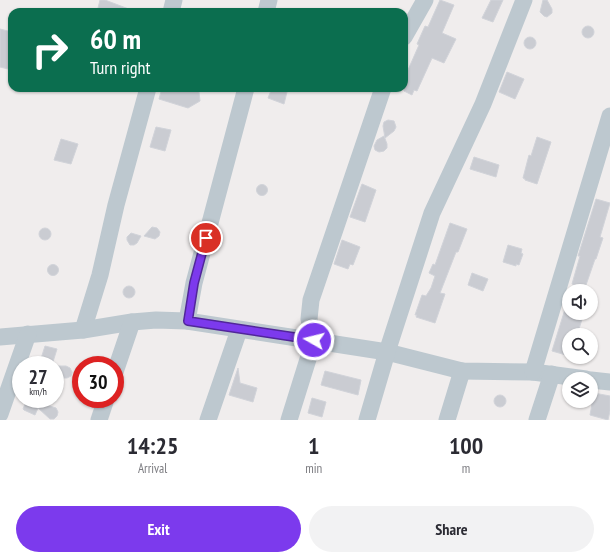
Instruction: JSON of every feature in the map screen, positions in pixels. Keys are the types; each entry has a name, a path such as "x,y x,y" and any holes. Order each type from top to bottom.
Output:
{"street":[{"path":"408,30 425,0"},
{"path":"367,420 387,352 432,213 483,104 524,0"},
{"path":"83,330 100,275 116,205 147,92"},
{"path":"188,321 194,283 245,92"},
{"path":"289,420 314,340 309,319 311,300 382,92"},
{"path":"533,372 610,116"},
{"path":"0,336 83,330 132,322 156,320 188,321 387,352 462,371 533,372 562,375"},
{"path":"120,356 132,322"},
{"path":"208,420 239,330"},
{"path":"0,414 28,334"},
{"path":"447,420 462,371"},
{"path":"537,420 552,374"},
{"path":"598,381 610,382"},
{"path":"99,420 103,408"}],"building":[{"path":"100,0 105,0 126,8 98,8"},
{"path":"440,0 454,5 442,33 456,39 444,63 432,58 417,91 414,90 412,95 406,92 408,92 408,70 419,45 417,44 425,26 428,27"},
{"path":"491,0 503,0 493,22 482,18"},
{"path":"543,0 547,0 552,9 552,13 547,17 540,12"},
{"path":"586,26 590,26 594,32 590,38 586,38 582,34 582,30"},
{"path":"0,29 8,31 8,69 0,67"},
{"path":"528,37 532,37 536,43 532,49 528,49 524,45 524,41"},
{"path":"507,72 524,79 515,99 499,92"},
{"path":"161,92 199,92 200,101 188,108 159,99"},
{"path":"270,92 287,92 284,104 268,98"},
{"path":"388,120 394,121 396,127 394,131 385,138 383,126 384,122"},
{"path":"156,127 171,130 165,151 150,147"},
{"path":"384,136 387,148 384,151 379,152 375,150 374,146 377,140"},
{"path":"537,137 551,142 537,184 523,178 529,155 531,156"},
{"path":"61,139 78,144 71,164 54,160"},
{"path":"474,157 499,165 496,177 470,169"},
{"path":"262,184 266,186 268,190 266,194 262,196 258,194 256,190 258,186"},
{"path":"362,184 376,190 365,222 350,217"},
{"path":"596,199 610,203 600,237 603,238 586,284 572,284 580,256 578,256"},
{"path":"450,223 467,229 440,293 445,294 435,323 416,317 417,315 415,315 422,295 426,296 431,288 435,276 429,273 433,264 435,265"},
{"path":"152,227 157,228 160,232 159,236 155,239 144,236"},
{"path":"43,228 47,228 51,234 47,240 43,240 39,236 39,232"},
{"path":"131,233 141,236 134,245 130,245 127,240 127,237"},
{"path":"342,240 360,247 353,265 350,264 348,269 334,264"},
{"path":"508,245 522,249 521,253 523,254 519,265 516,264 516,266 503,262"},
{"path":"53,264 57,266 59,270 57,274 53,276 49,274 47,270 49,266"},
{"path":"472,273 488,279 483,291 468,285"},
{"path":"127,286 131,286 135,292 131,298 127,298 123,294 123,290"},
{"path":"562,319 582,320 579,328 562,328 562,354 552,351"},
{"path":"45,346 57,349 55,356 42,356"},
{"path":"64,366 70,368 72,372 71,376 64,378"},
{"path":"238,368 240,383 257,388 253,402 229,395"},
{"path":"325,371 361,380 358,395 321,385"},
{"path":"598,394 610,396 610,411 608,420 590,415 591,408 598,408"},
{"path":"498,395 502,395 506,401 502,407 498,407 494,403 494,399"},
{"path":"312,398 326,402 322,417 308,413"},
{"path":"23,408 38,408 35,415"},
{"path":"38,408 56,408 58,412 57,416 54,419 50,419"}],"route":[{"path":"206,238 194,283 188,321 239,330 314,340"}]}
